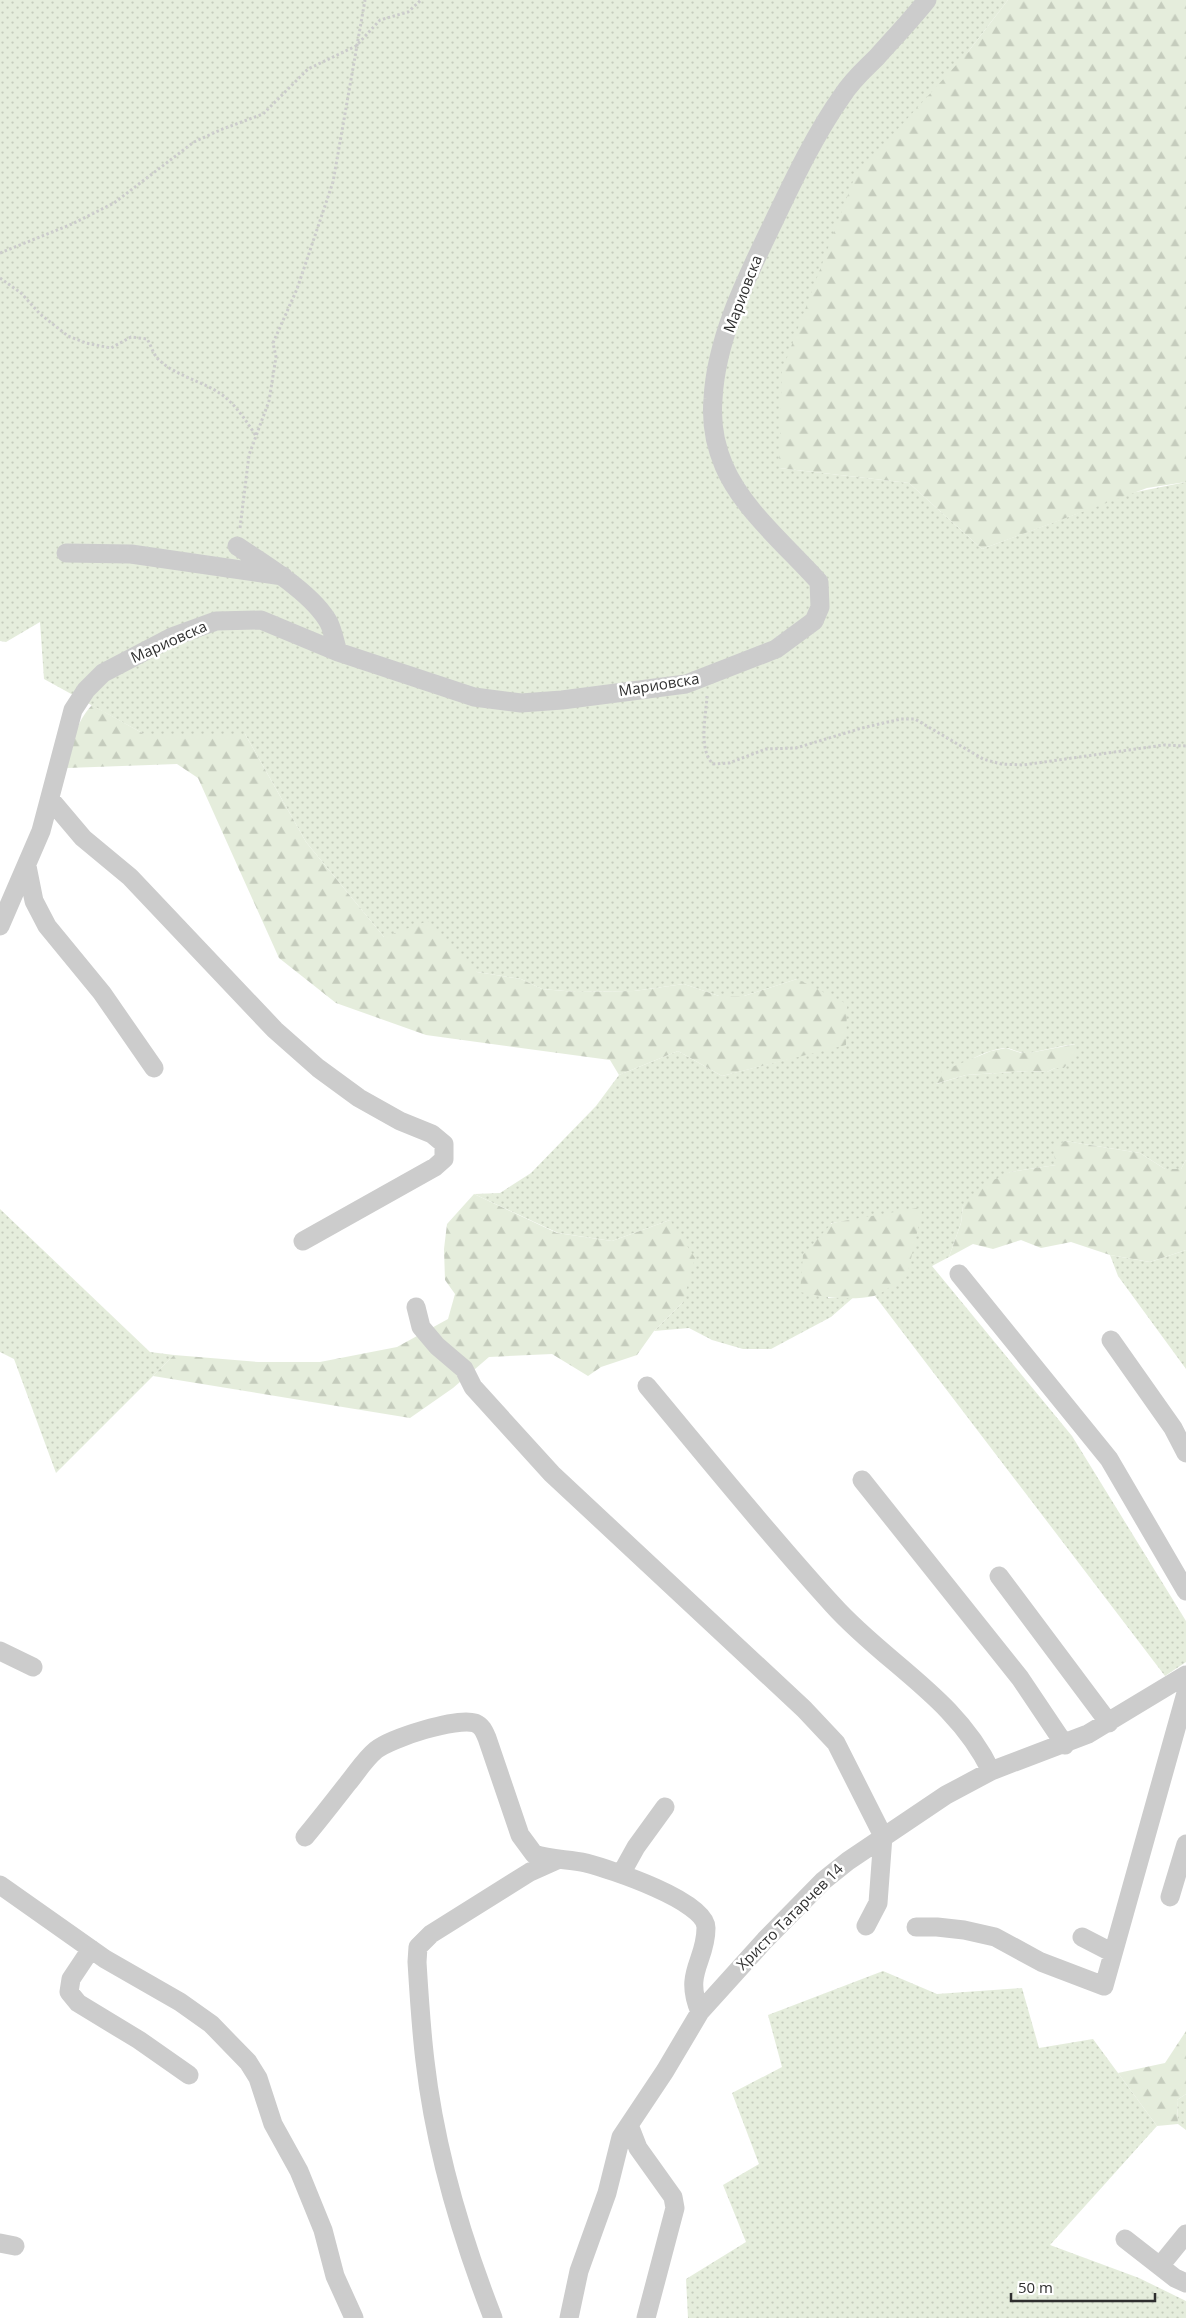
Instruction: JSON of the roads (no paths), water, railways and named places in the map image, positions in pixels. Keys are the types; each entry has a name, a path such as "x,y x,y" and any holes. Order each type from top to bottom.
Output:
{"street":[{"name":"Мариовска","path":"0,926 27,866 50,798 72,710 86,690 103,673 172,637 216,621 261,620 338,652 474,697 521,703 686,684 776,649 798,635 814,621 820,607 821,594 819,582 755,512 736,487 724,467 716,445 713,398 720,355 732,315 800,165 841,97 860,72 887,46 927,0"},
{"path":"237,546 283,576 313,603 328,622 338,652"},
{"path":"66,553 130,554 283,576"},
{"path":"50,798 83,838 130,877 275,1030 318,1068 359,1098 400,1122 432,1134 444,1144 444,1160 435,1167 304,1241"},
{"path":"27,866 34,901 46,926 102,993 154,1068"},
{"path":"959,1274 1109,1460 1186,1591"},
{"path":"416,1307 421,1327 437,1346 464,1369 474,1387 552,1474 824,1729 846,1759 883,1836 878,1903 866,1926"},
{"path":"1111,1340 1173,1428 1186,1454"},
{"path":"646,1386 834,1606 959,1720 979,1746 991,1771"},
{"path":"862,1480 1020,1678 1065,1745"},
{"path":"999,1576 1109,1724"},
{"path":"0,1651 33,1667"},
{"name":"Христо Татарчев 14","path":"569,2318 580,2271 607,2193 621,2137 665,2071 700,2012 731,1976 823,1881 883,1836 946,1795 991,1771 1065,1745 1109,1724 1186,1676"},
{"path":"916,1927 964,1930 995,1937 1041,1962 1104,1986 1186,1693"},
{"path":"305,1837 368,1759 382,1746 393,1740 448,1725 468,1722 482,1728 524,1843 534,1854 562,1858 621,1874 691,1907 705,1921 706,1928 693,1985 693,1994 700,2012"},
{"path":"621,1874 636,1847 665,1807"},
{"path":"1170,1897 1186,1844"},
{"path":"493,2318 459,2220 432,2102 425,2062 417,1962 418,1947 431,1934 530,1872 562,1858"},
{"path":"0,1885 91,1949 180,2002 212,2024 248,2062 258,2078 273,2124 302,2180 322,2230 335,2276 354,2318"},
{"path":"1082,1936 1113,1952"},
{"path":"91,1949 71,1979 69,1992 78,2003 140,2040 190,2075"},
{"path":"629,2124 638,2148 673,2197 675,2208 646,2318"},
{"path":"1160,2266 1186,2234"},
{"path":"1125,2239 1186,2283"}]}
